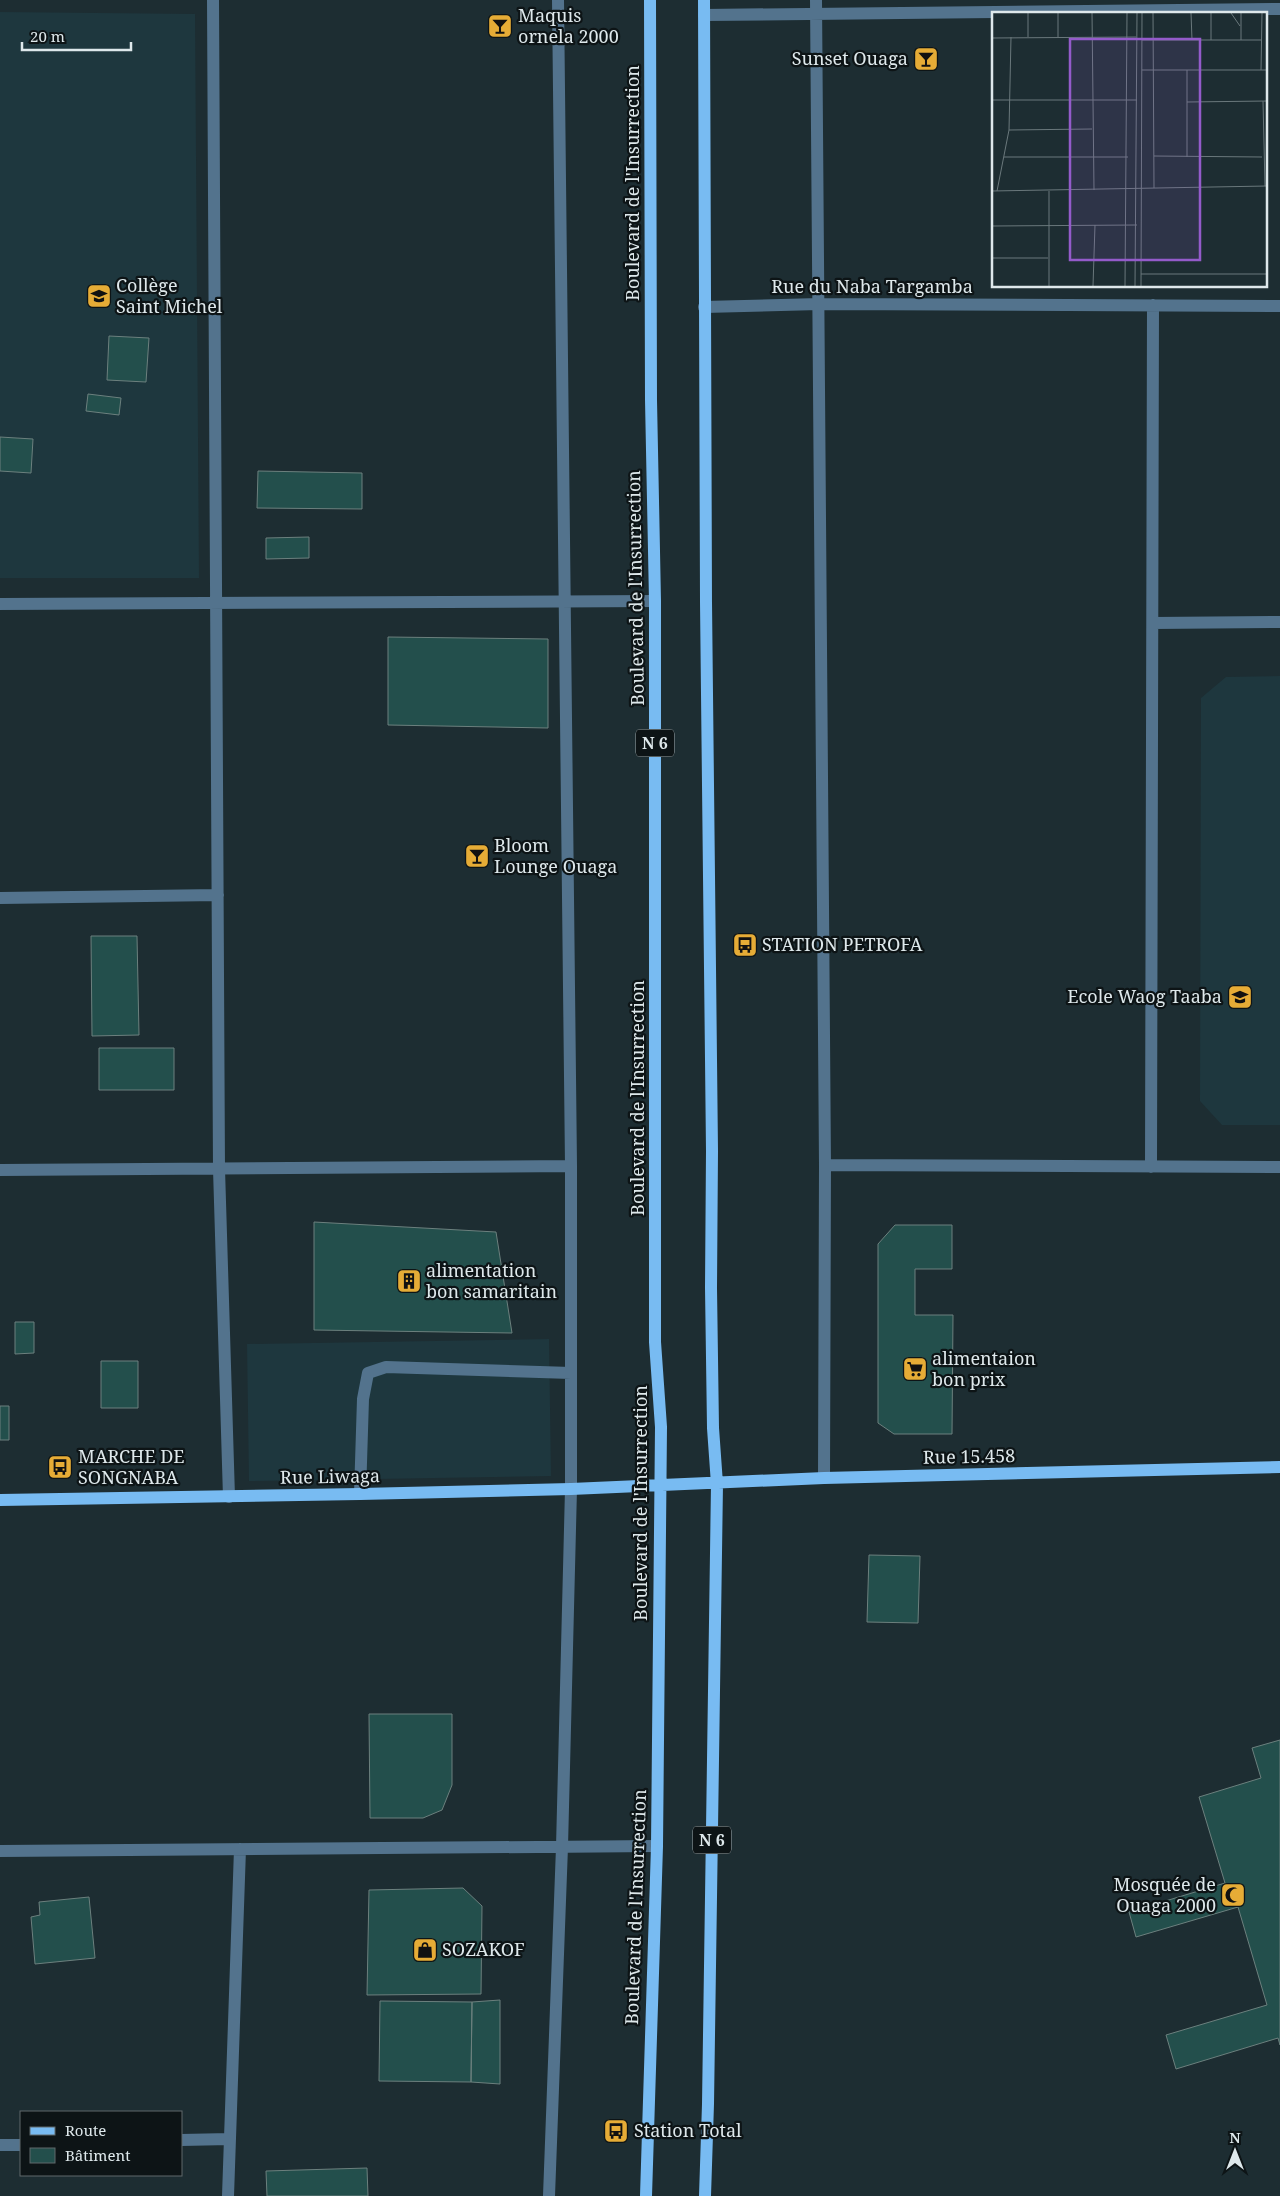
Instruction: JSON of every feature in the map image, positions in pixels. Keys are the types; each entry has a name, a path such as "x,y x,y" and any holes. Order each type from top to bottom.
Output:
{"main road":[{"name":"Boulevard de l'Insurrection","path":"646,2196 657,1846 661,1427 655,1342 655,601 651,400 650,0"},
{"name":"N 6","path":"704,0 704,307 712,1151 711,1288 713,1428 717,1484 705,2196"},
{"name":"Rue 15.458","path":"660,1485 824,1478 1280,1467"},
{"name":"Rue Liwaga","path":"0,1500 229,1497 571,1489 660,1485"}],"street":[{"path":"213,0 219,1169 229,1497"},
{"path":"549,2196 562,1847 571,1489 571,1166 558,0"},
{"path":"816,0 825,1165 824,1478"},
{"path":"704,16 1205,5 1280,9"},
{"name":"Rue du Naba Targamba","path":"704,307 819,304 1280,306"},
{"path":"1151,1167 1153,305"},
{"path":"0,604 655,601"},
{"path":"1153,623 1280,622"},
{"path":"0,898 218,896"},
{"path":"825,1165 1280,1167"},
{"path":"0,1170 571,1166"},
{"path":"360,1494 363,1399 368,1373 386,1367 571,1373"},
{"path":"0,1851 657,1846"},
{"path":"228,2196 240,1849"},
{"path":"182,2140 230,2139"},
{"path":"0,2145 20,2145"}],"shaded area":[{"name":"Collège Saint Michel","path":"0,12 195,14 199,578 0,578"},
{"name":"Ecole Waog Taaba","path":"1280,676 1280,1125 1222,1125 1200,1101 1201,698 1226,677"},
{"path":"549,1339 551,1476 249,1481 247,1344"}],"building":[{"path":"109,336 149,338 146,382 107,380"},
{"path":"88,394 121,398 119,415 86,411"},
{"path":"0,437 33,439 31,473 0,471"},
{"path":"258,471 362,473 362,509 257,508"},
{"path":"309,537 309,558 266,559 266,538"},
{"path":"388,637 548,639 548,728 388,725"},
{"path":"91,936 137,936 139,1035 92,1036"},
{"path":"99,1048 174,1048 174,1090 99,1090"},
{"name":"alimentation bon samaritain","path":"314,1222 496,1232 512,1333 314,1330"},
{"name":"alimentaion bon prix","path":"895,1225 952,1225 952,1269 915,1269 915,1315 953,1315 952,1434 894,1434 878,1423 878,1244"},
{"path":"15,1322 34,1322 34,1353 15,1354"},
{"path":"101,1361 138,1361 138,1408 101,1408"},
{"path":"0,1406 9,1406 9,1440 0,1440"},
{"path":"869,1555 920,1556 918,1623 867,1622"},
{"path":"369,1714 452,1714 452,1785 442,1810 423,1818 370,1818"},
{"name":"Mosquée de Ouaga 2000","path":"1280,1740 1280,2045 1278,2038 1176,2069 1166,2035 1267,2005 1238,1907 1136,1937 1129,1912 1225,1883 1199,1797 1261,1778 1252,1748"},
{"name":"SOZAKOF","path":"463,1888 482,1906 481,1994 367,1995 369,1890"},
{"path":"89,1897 95,1958 35,1964 31,1917 40,1915 39,1902"},
{"path":"500,2000 500,2084 471,2082 472,2002"},
{"path":"380,2001 472,2002 471,2082 379,2081"},
{"path":"367,2168 368,2196 267,2196 266,2171"}],"place":[{"name":"Maquis ornela 2000","path":"500,26"},
{"name":"Sunset Ouaga","path":"926,59"},
{"name":"Collège Saint Michel","path":"99,296"},
{"name":"Bloom Lounge Ouaga","path":"477,856"},
{"name":"STATION PETROFA","path":"745,945"},
{"name":"Ecole Waog Taaba","path":"1240,997"},
{"name":"alimentation bon samaritain","path":"409,1281"},
{"name":"alimentaion bon prix","path":"915,1369"},
{"name":"MARCHE DE SONGNABA","path":"60,1467"},
{"name":"Mosquée de Ouaga 2000","path":"1233,1895"},
{"name":"SOZAKOF","path":"425,1950"},
{"name":"Station Total","path":"616,2131"}]}
